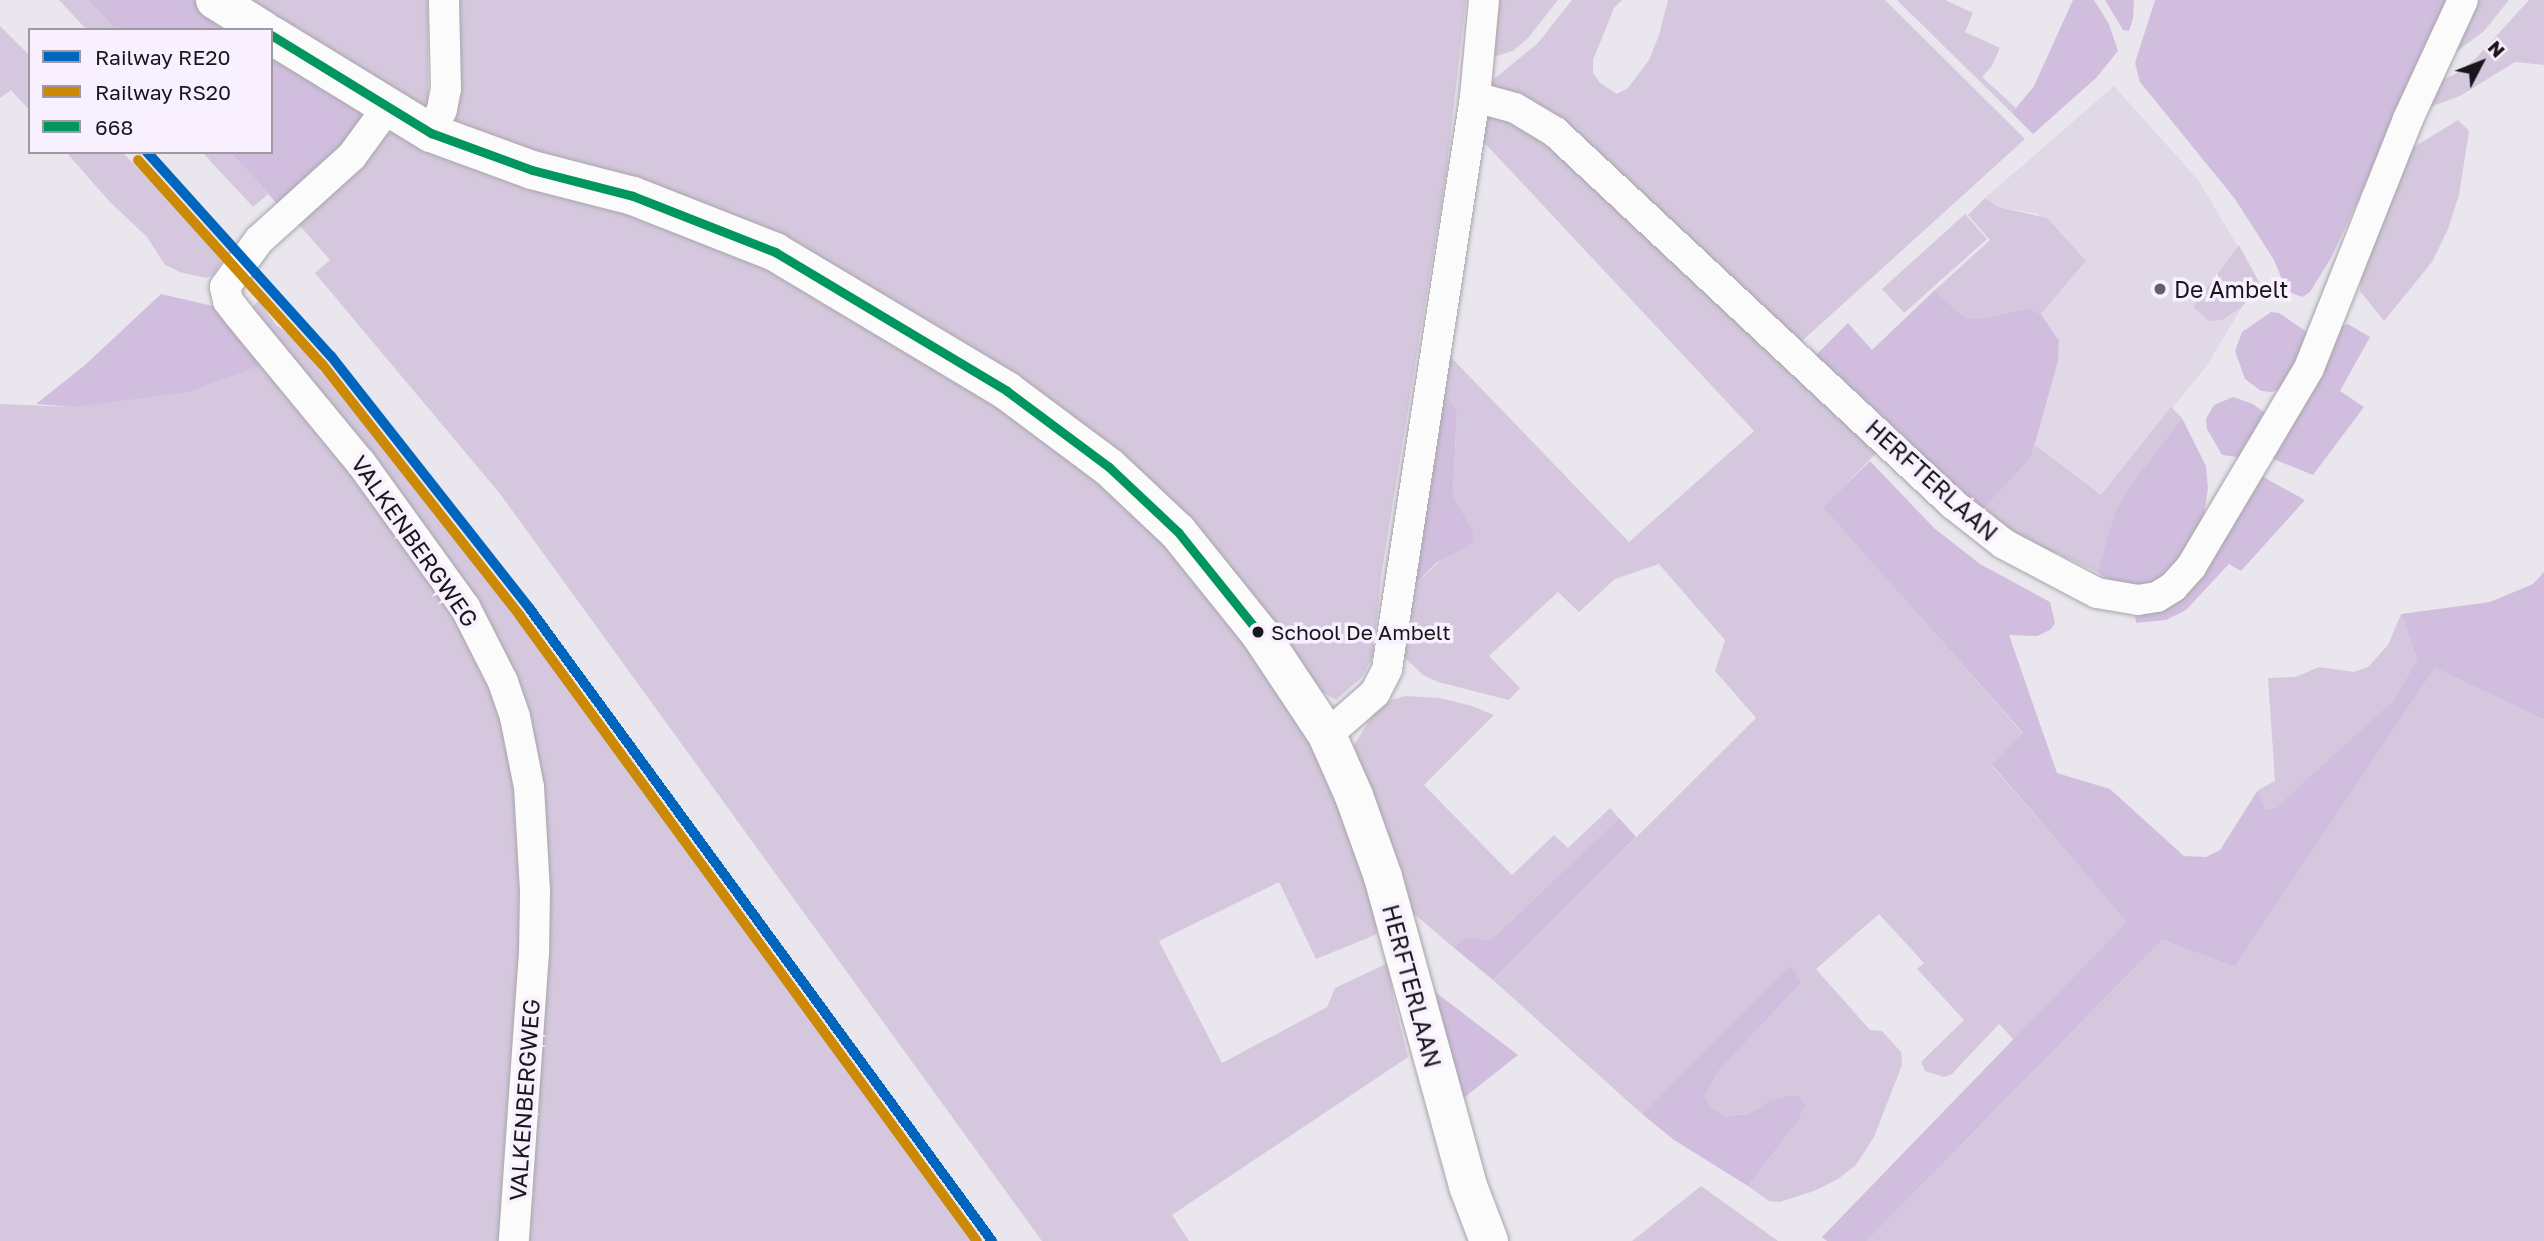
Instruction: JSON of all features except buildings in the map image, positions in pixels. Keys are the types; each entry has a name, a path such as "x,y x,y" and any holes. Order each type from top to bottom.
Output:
{"street":[{"path":"215,0 260,28"},
{"path":"430,133 442,109 446,89 444,0"},
{"path":"1327,734 1375,694 1387,669 1475,97 1485,0"},
{"name":"HERFTERLAAN","path":"1475,97 1515,107 1555,132 1953,504 2004,544 2097,593 2138,600 2157,597 2173,587 2191,567 2309,368 2408,119 2463,0"},
{"name":"HERFTERLAAN","path":"273,36 430,133 520,166 633,196 775,252 1007,391 1109,467 1178,532 1260,634 1327,734 1354,796 1383,877 1443,1101 1468,1186 1489,1241"},
{"name":"VALKENBERGWEG","path":"387,108 352,156 259,240 225,287 228,301 361,463 465,607 503,682 515,717 529,787 535,891 534,952 514,1241"}],"shaded area":[{"path":"59,0 88,0 114,28 85,28"},
{"path":"88,0 195,0 239,28 114,28"},
{"path":"233,0 428,0 428,109"},
{"path":"455,0 1466,0 1446,174 1382,571 1373,655 1363,676 1336,700 1316,688 991,363 456,121"},
{"path":"1495,0 1558,0 1528,38 1513,51 1496,56 1491,55"},
{"path":"1572,0 1622,0 1614,8 1593,60 1593,73 1600,83 1617,94 1628,88 1649,60 1668,0 1885,0 2025,139 1802,341 1796,340 1545,109 1530,100 1494,88 1491,83 1494,79 1538,43"},
{"path":"1897,0 1945,0 1973,13 1965,32 2000,48 1992,66 1982,77 2016,108 2012,113"},
{"path":"2073,0 2094,0 2109,24 2118,51 2096,78 2033,134 2012,113 2034,86"},
{"path":"2105,0 2134,0 2129,31 2123,30"},
{"path":"2155,0 2452,0 2331,258 2310,292 2302,297 2292,293 2284,284 2274,260 2235,199 2140,82 2135,63"},
{"path":"2472,0 2509,0 2484,31 2455,53 2450,50"},
{"path":"2529,0 2544,0 2544,65 2515,62 2460,96 2427,108 2435,84 2461,71 2476,58"},
{"path":"0,26 28,54 28,109 11,90 0,98"},
{"path":"273,49 359,108 362,117 361,125 281,208 232,154 273,154"},
{"name":"De Ambelt","path":"2114,86 2199,181 2260,284 2242,307 2206,367 2101,495 2035,445 2058,361 2059,341 2041,314 2086,261 2038,214 1998,207 1985,198"},
{"path":"1496,113 1526,121 1881,448 1824,507 2023,734 1992,766 2128,922 2014,1040 1999,1024 1952,1074 1944,1077 1925,1071 1921,1062 1964,1020 1917,969 1924,963 1879,914 1816,969 1870,1030 1882,1031 1901,1052 1902,1065 1874,1137 1856,1165 1838,1179 1814,1191 1780,1202 1769,1201 1748,1186 1798,1121 1769,1101 1748,1114 1725,1116 1711,1107 1705,1096 1718,1072 1802,982 1790,967 1642,1114 1493,980 1756,718 1715,671 1725,640 1659,564 1615,579 1579,612 1558,592 1489,656 1520,688 1509,700 1438,682 1423,675 1405,658 1401,645 1409,591 1472,529 1453,495 1457,411 1436,388 1444,350 1629,542 1754,431 1480,138 1487,117"},
{"path":"2458,120 2469,131 2459,195 2448,229 2432,262 2384,321 2360,291 2362,260 2411,149"},
{"path":"395,131 714,238 922,352 1122,496 1219,601 1324,764 1380,924 1375,935 1316,959 1279,882 1159,941 1222,1063 1327,1007 1335,988 1388,963 1408,1057 1172,1215 1189,1241 1042,1241 501,495 315,273 330,260 294,219 385,135"},
{"path":"68,154 124,154 224,257 214,275 206,278 180,272 165,265 147,237 110,202"},
{"path":"204,154 232,154 268,194 253,207"},
{"path":"1985,198 1998,207 2047,218 2086,261 2041,314 2028,308 1979,319 1966,319 1935,290 1990,240 1968,215"},
{"path":"1965,214 1987,239 1904,313 1882,289"},
{"path":"2239,245 2260,284 2242,307 2222,320 2209,321 2193,307"},
{"path":"1935,290 1966,319 1979,319 2028,308 2041,314 2059,341 2058,361 2031,458 1980,513 1904,436 1816,355 1848,323 1872,350"},
{"path":"161,294 217,307 267,363 188,392 73,407 36,404 85,365"},
{"path":"259,300 276,325 291,335 421,495 536,644 976,1241 522,1241 535,1071 513,688 246,313"},
{"path":"2271,312 2279,313 2307,332 2309,342 2281,388 2272,392 2261,391 2245,379 2235,351 2242,332"},
{"path":"2348,324 2370,337 2340,391 2364,407 2313,475 2266,456 2337,328"},
{"path":"267,363 362,478 487,667 515,767 524,911 505,1241 0,1241 0,404 73,407"},
{"path":"1436,388 1457,410 1453,495 1472,529 1474,540 1469,546 1437,562 1409,591"},
{"path":"2233,397 2253,404 2266,414 2238,457 2222,455 2207,429 2206,419 2214,405"},
{"path":"2171,407 2182,418 2130,485 2115,511 2097,572 2057,553 2035,547 1980,513 2031,458 2035,445 2101,495"},
{"path":"2182,418 2206,466 2208,488 2204,515 2195,538 2164,581 2122,589 2097,572 2115,511 2130,485"},
{"path":"1870,461 1934,528 1980,564 2050,602 2055,623 2050,630 2037,636 2009,635 2057,773 2110,789 2184,856 2206,857 2220,850 2258,790 2266,810 2277,807 2393,701 2417,659 2401,614 2490,602 2533,584 2544,572 2544,720 2435,668 2235,967 2162,940 1867,1241 1827,1241 1822,1237 2127,922 1992,765 2023,733 1823,507"},
{"path":"2256,473 2305,500 2241,571 2229,564 2186,610 2166,620 2136,623 2135,615 2152,612"},
{"path":"2401,614 2417,659 2393,701 2327,765 2277,807 2266,810 2258,790 2275,781 2268,678 2295,677 2319,667 2354,672 2368,667 2388,645"},
{"path":"2435,668 2544,720 2544,1241 1867,1241 2162,940 2235,967"},
{"path":"1405,696 1440,698 1494,715 1424,785 1512,875 1554,835 1568,848 1610,808 1619,818 1491,940 1468,937 1453,947 1407,908 1352,748 1377,708 1388,701"},
{"path":"1619,818 1636,837 1493,980 1453,947 1467,937 1491,940"},
{"path":"1790,966 1802,982 1718,1072 1705,1096 1711,1107 1725,1116 1748,1114 1769,1101 1790,1096 1799,1096 1805,1105 1798,1121 1748,1186 1674,1140 1642,1114"},
{"path":"1422,982 1518,1055 1451,1108"},
{"path":"1701,1186 1778,1241 1632,1241"}],"rail line":[{"name":"RE20","path":"149,154 331,356 530,609 992,1241"},
{"name":"RS20","path":"138,160 322,364 520,616 977,1241"}],"transit line":[{"name":"668","path":"273,36 431,133 532,170 633,196 775,252 1007,391 1109,467 1178,532 1260,634"}],"place":[{"name":"De Ambelt","path":"2160,289"},
{"name":"School De Ambelt","path":"1258,632"}]}
